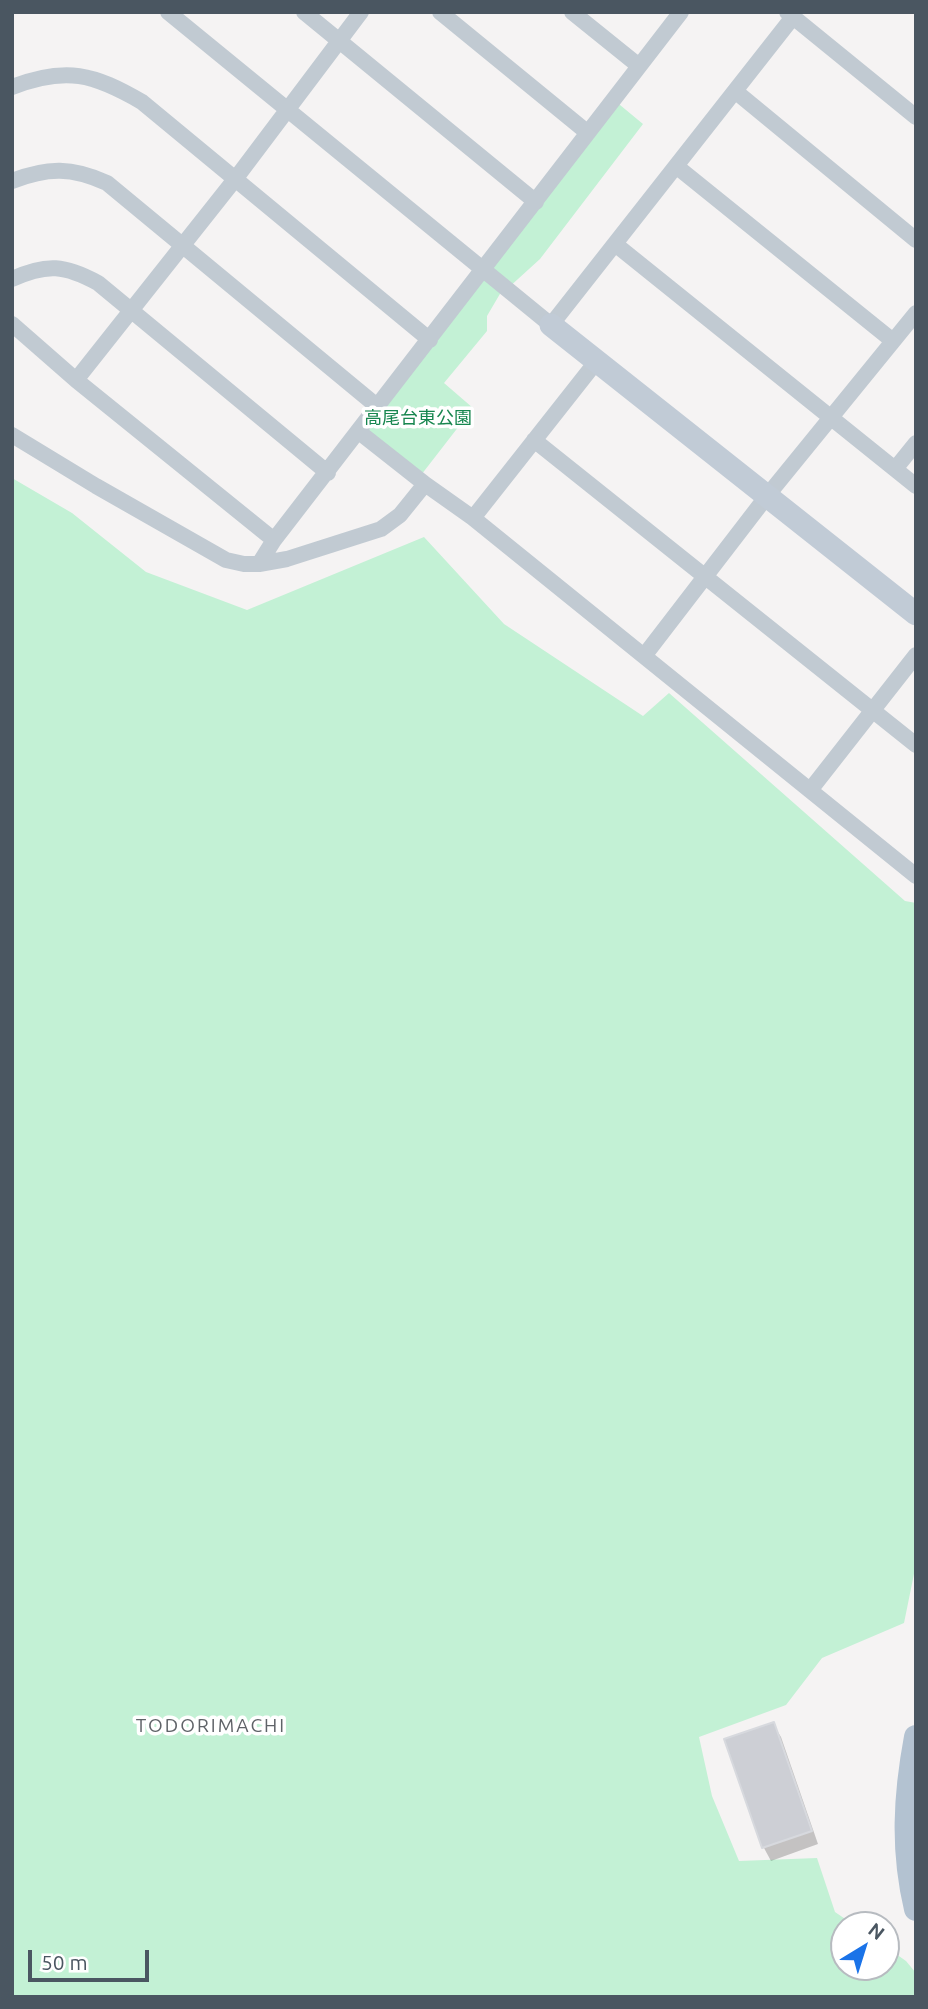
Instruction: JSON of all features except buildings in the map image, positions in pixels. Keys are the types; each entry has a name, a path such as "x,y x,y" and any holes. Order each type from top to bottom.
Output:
{"main road":[{"path":"916,1737 906,1797 905,1824 908,1870 916,1909"}],"street":[{"path":"168,12 596,362 916,614"},
{"path":"303,12 536,202"},
{"path":"76,380 236,178 361,12"},
{"path":"440,12 588,133"},
{"path":"572,12 639,66"},
{"path":"259,564 274,540 681,12"},
{"path":"551,325 735,91 790,15 916,117"},
{"path":"12,87 32,79 78,75 113,85 142,102 430,340"},
{"path":"735,91 916,240"},
{"path":"676,166 893,341"},
{"path":"13,178 42,171 66,170 85,173 107,183 378,407"},
{"path":"615,244 916,486"},
{"path":"12,279 44,267 58,267 80,273 98,283 328,473"},
{"path":"644,656 767,496 916,313"},
{"path":"12,324 76,380 274,540"},
{"path":"473,518 596,362"},
{"path":"359,432 473,518 916,876"},
{"path":"12,435 226,560 244,564 287,559 381,529 400,515 425,484"},
{"path":"534,440 916,744"},
{"path":"895,469 916,443"},
{"path":"810,789 916,655"}],"green space":[{"name":"高尾台東公園","path":"614,100 643,124 540,259 507,289 504,287 487,316 487,331 444,383 473,408 418,479 359,432"},
{"path":"12,478 72,513 146,572 247,610 424,537 504,624 643,716 669,693 905,901 916,903 916,1564 904,1623 822,1658 786,1705 699,1737 712,1796 739,1861 817,1858 835,1911 830,1911 830,1981 900,1981 900,1957 916,1973 916,1997 12,1997"}],"district":[{"name":"TODORIMACHI","path":"211,1726"}]}
